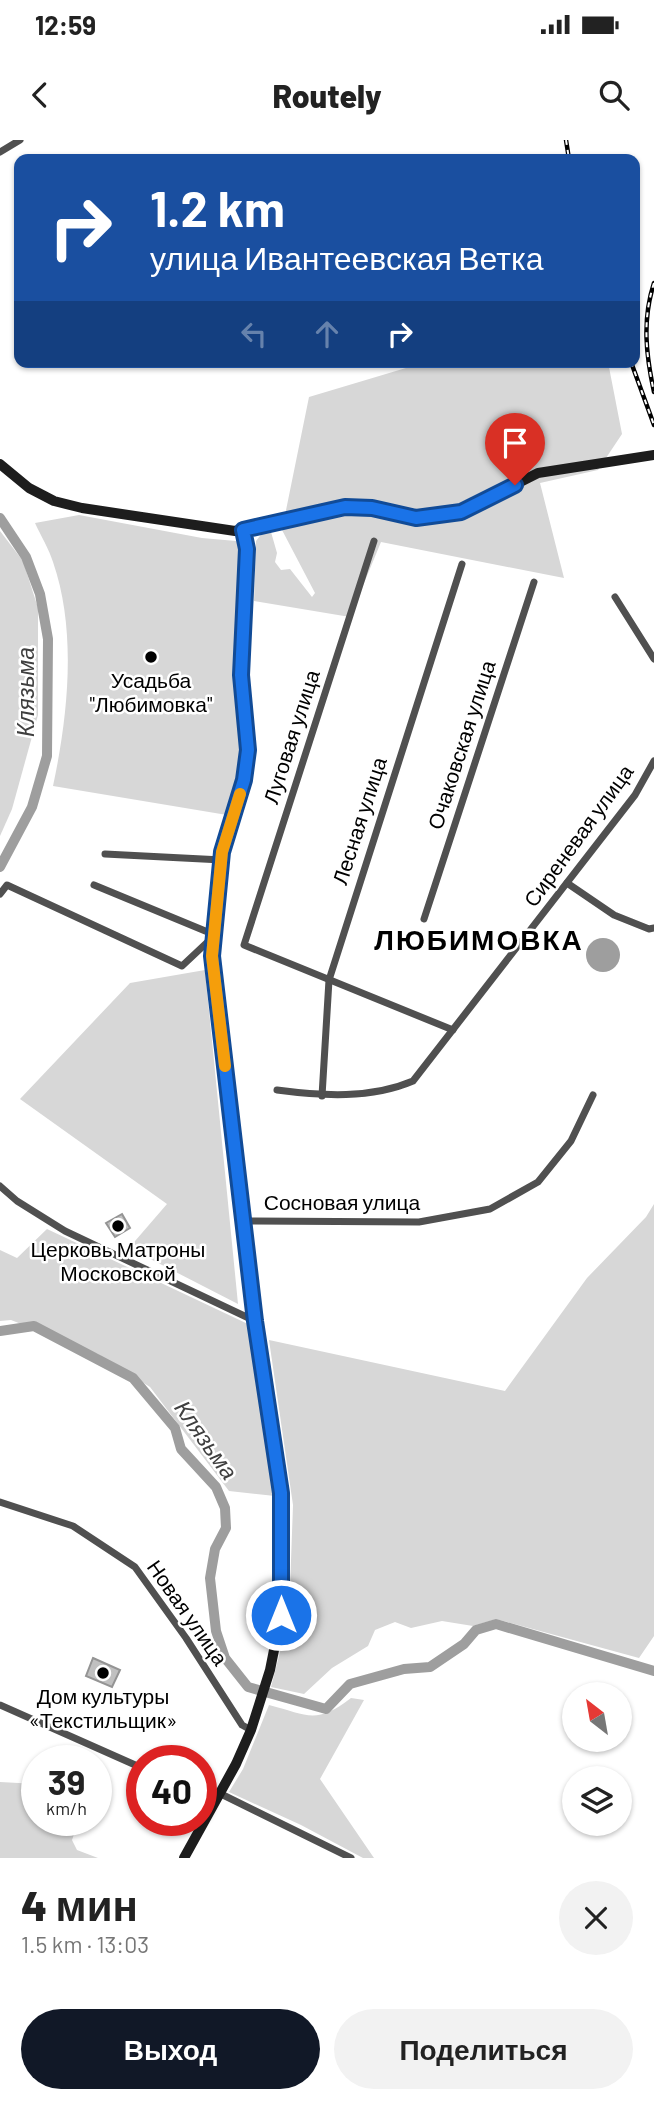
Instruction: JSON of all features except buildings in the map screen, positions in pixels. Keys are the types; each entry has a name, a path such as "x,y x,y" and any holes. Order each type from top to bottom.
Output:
{"street":[{"path":"0,152 20,140"},
{"path":"1,464 38,494 82,508 222,530 243,530 345,507 372,508 416,518 461,512 538,473 654,455"},
{"path":"184,1858 251,1730 270,1670 281,1615 281,1493 255,1321 212,956 222,860 244,780 248,750 241,675 247,549 243,530"},
{"name":"Луговая улица","path":"329,980 244,945 374,541"},
{"name":"Лесная улица","path":"322,1096 329,980 462,564"},
{"name":"Очаковская улица","path":"424,919 534,582"},
{"path":"615,597 654,659"},
{"name":"Сиреневая улица","path":"277,1090 322,1096 395,1088 413,1080 635,795 654,761"},
{"path":"105,854 222,860"},
{"path":"567,883 614,915 649,929 654,928"},
{"path":"94,884 215,934"},
{"path":"0,894 7,885 182,966 215,934"},
{"path":"329,980 453,1030"},
{"name":"Сосновая улица","path":"244,1221 419,1222 490,1209 538,1182 571,1141 593,1095"},
{"path":"0,1186 17,1201 65,1231 255,1321"},
{"name":"Новая улица","path":"0,1502 73,1526 135,1567 186,1638 242,1725 251,1730"},
{"path":"0,1705 126,1761"},
{"path":"218,1797 351,1858"}],"shaded area":[{"path":"406,368 609,368 622,434 598,470 540,483 564,578 381,542 350,617 254,601 256,541 263,532 271,532 277,553 275,562 281,570 290,569 312,597 315,593 282,530 309,397"},
{"name":"Усадьба \"Любимовка\"","path":"79,515 202,538 236,541 242,551 235,665 243,754 240,777 227,815 53,786 66,703 68,645 61,589 51,557 35,523"},
{"path":"0,531 23,561 38,608 38,715 12,809 0,836"},
{"path":"603,938 615,943 620,955 615,967 603,972 591,967 586,955 591,943"},
{"path":"205,970 238,1304 129,1248 167,1204 20,1099 130,983"},
{"path":"654,1204 654,1636 639,1658 496,1619 473,1626 442,1621 411,1628 395,1622 375,1630 368,1646 332,1668 304,1694 271,1687 289,1617 293,1505 269,1340 505,1391 587,1278 646,1217"},
{"path":"47,1229 250,1325 275,1496 229,1491 150,1387 98,1354 11,1320 0,1321 0,1250 17,1258"},
{"path":"351,1698 364,1700 320,1779 374,1858 363,1858 301,1825 229,1792 243,1769 269,1705 303,1714 320,1715"},
{"path":"0,1782 21,1783 21,1836 73,1836 72,1840 77,1850 98,1858 0,1858"}],"waterway":[{"name":"Клязьма","path":"0,518 26,557 40,594 48,639 47,756 32,807 0,867"},
{"name":"Клязьма","path":"0,1331 34,1326 133,1378 175,1428 181,1449 216,1487 225,1508 226,1528 215,1549 210,1578 216,1631 225,1658 248,1687 326,1709 350,1684 404,1669 430,1667 464,1644 476,1630 496,1624 654,1671"}],"railway":[{"path":"566,140 568,154"},
{"path":"654,283 646,338 654,392"},
{"path":"633,368 654,425"}],"slow traffic":[{"path":"225,1066 212,956 222,852 240,794"}],"place":[{"name":"Усадьба \"Любимовка\"","path":"151,657"},
{"name":"Церковь Матроны Московской","path":"118,1226"},
{"name":"Дом культуры «Текстильщик»","path":"103,1673"}],"district":[{"name":"ЛЮБИМОВКА","path":"479,940"}],"route":[{"path":"281,1615 281,1493 255,1321 212,956 222,852 244,780 248,750 241,675 247,549 243,530 345,507 372,508 416,518 461,512 515,485"}]}
